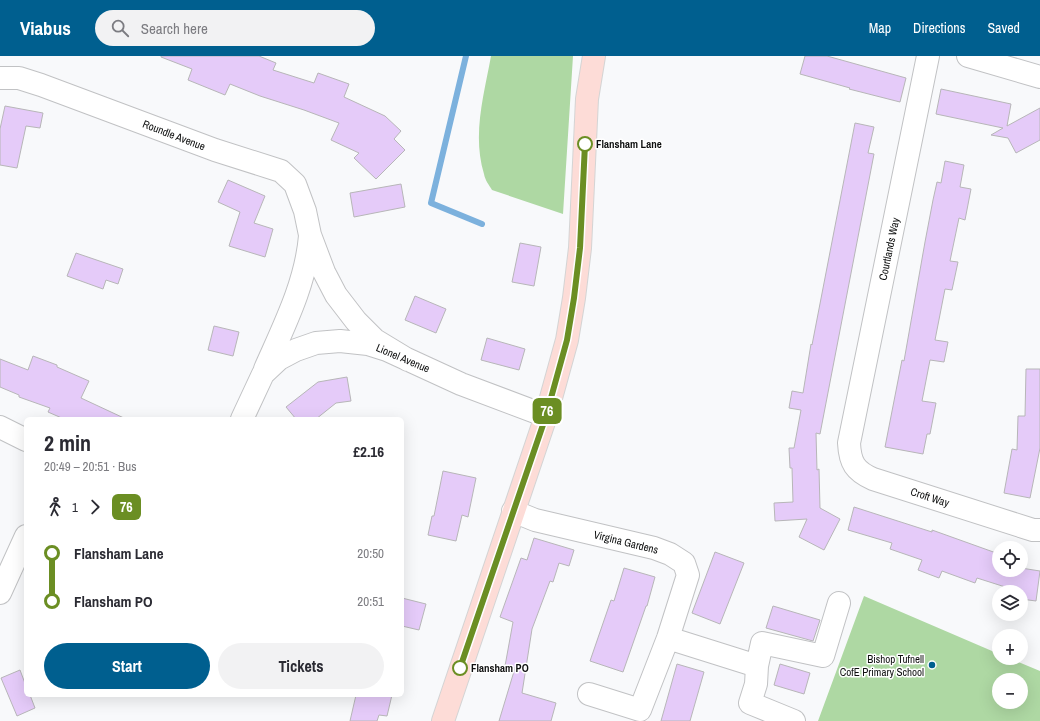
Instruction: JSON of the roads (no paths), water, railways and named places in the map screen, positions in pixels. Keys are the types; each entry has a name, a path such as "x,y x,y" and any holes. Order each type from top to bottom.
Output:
{"main road":[{"path":"442,721 546,416 567,340 580,248 587,99 594,56"}],"street":[{"name":"Courtlands Way","path":"849,443 928,56"},
{"path":"968,56 1040,78"},
{"name":"Roundle Avenue","path":"0,78 19,78 41,85 215,150 281,172 295,184 310,235 324,272 336,295 356,321 375,340 408,360"},
{"name":"Roundle Avenue","path":"263,374 289,315 302,279 308,254 310,235"},
{"name":"Lionel Avenue","path":"243,417 263,374 279,359 296,350 316,343 340,341 368,344 387,350 461,384 546,416"},
{"path":"0,427 24,439"},
{"name":"Croft Way","path":"849,443 849,454 853,464 862,474 873,479 1037,530"},
{"name":"Virgina Gardens","path":"513,511 535,520 654,548 670,554 684,563 688,575 668,638 640,710 589,694"},
{"path":"0,593 24,540"},
{"path":"794,721 750,703 756,684 757,666 762,643 823,656 839,603"},
{"path":"668,638 757,666"}],"waterway":[{"path":"466,56 431,203 482,224"}],"place":[{"name":"Flansham Lane","path":"585,144"},
{"name":"Bishop Tufnell CofE Primary School","path":"932,665"},
{"name":"Flansham PO","path":"460,668"}]}
